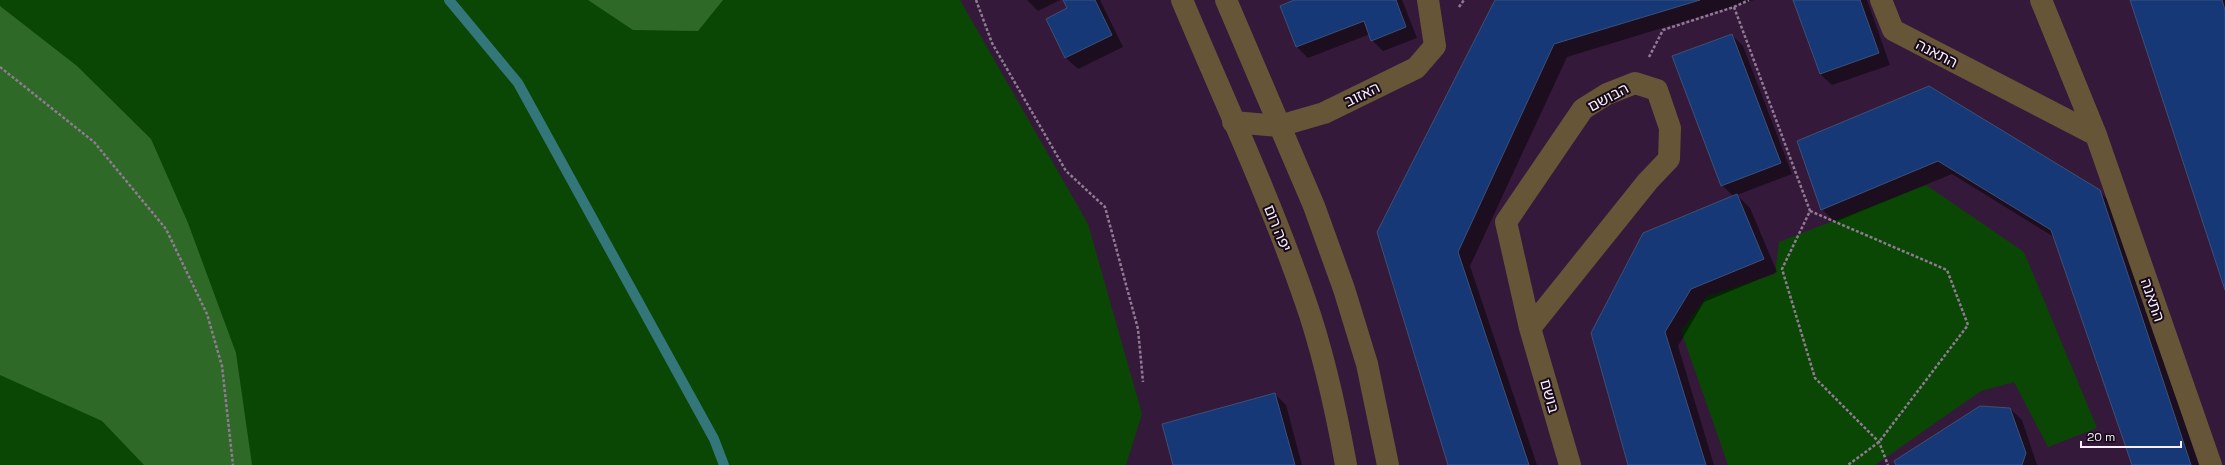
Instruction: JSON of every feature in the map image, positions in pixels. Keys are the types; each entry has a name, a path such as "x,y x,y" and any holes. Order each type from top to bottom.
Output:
{"street":[{"name":"יפה רום","path":"1182,0 1276,221 1306,302 1327,375 1346,465"},
{"path":"1226,0 1314,206 1344,289 1367,364 1388,465"},
{"name":"האזוב","path":"1233,122 1279,126 1324,113 1416,68 1435,46 1428,0"},
{"name":"התאנה","path":"1881,0 1893,30 2096,135"},
{"name":"התאנה","path":"2041,0 2096,135 2211,465"},
{"name":"הבושם","path":"1635,83 1657,90 1670,128 1669,159 1648,181 1530,328 1506,222 1583,109 1607,94 1635,83"},
{"name":"בושם","path":"1530,328 1570,465"}],"path":[{"path":"976,0 992,43 1066,171 1105,207 1138,329 1143,382"},
{"path":"1635,83 1663,30 1734,8 1749,0"},
{"path":"1734,8 1810,211 1782,270 1815,378 1879,442 1888,465"},
{"path":"0,67 94,142 166,229 208,314 222,366 233,465"},
{"path":"1810,211 1947,270 1968,325 1879,442 1848,465"}],"green space":[{"path":"0,0 960,0 1088,224 1142,414 1126,465 0,465"},
{"path":"588,0 723,0 698,31 633,30"},
{"path":"0,6 77,66 151,139 188,223 236,353 252,465 144,465 102,421 0,375"},
{"path":"1926,185 2024,252 2097,428 2048,447 2014,382 1981,391 1875,465 1728,465 1681,331 1707,296 1775,274 1779,242"}],"building":[{"path":"1063,0 1095,0 1112,35 1065,58 1046,19 1067,8"},
{"path":"1294,0 1396,0 1406,27 1371,41 1364,21 1296,47 1280,6"},
{"path":"1495,0 1700,0 1554,44 1458,252 1529,465 1448,465 1377,232"},
{"path":"1793,0 1860,0 1879,53 1820,74"},
{"path":"2130,0 2222,0 2225,10 2225,290"},
{"path":"1732,34 1781,163 1721,186 1672,56"},
{"path":"1929,86 2100,190 2191,465 2132,465 2051,230 1938,161 1821,210 1797,141"},
{"path":"1737,194 1764,259 1691,289 1665,332 1706,465 1628,465 1591,333 1643,233"},
{"path":"1275,393 1295,465 1173,465 1162,424"},
{"path":"1980,406 2010,408 2026,453 2022,465 1896,465 1894,461"}],"waterway":[{"path":"449,0 518,83 714,439 724,465"}]}
